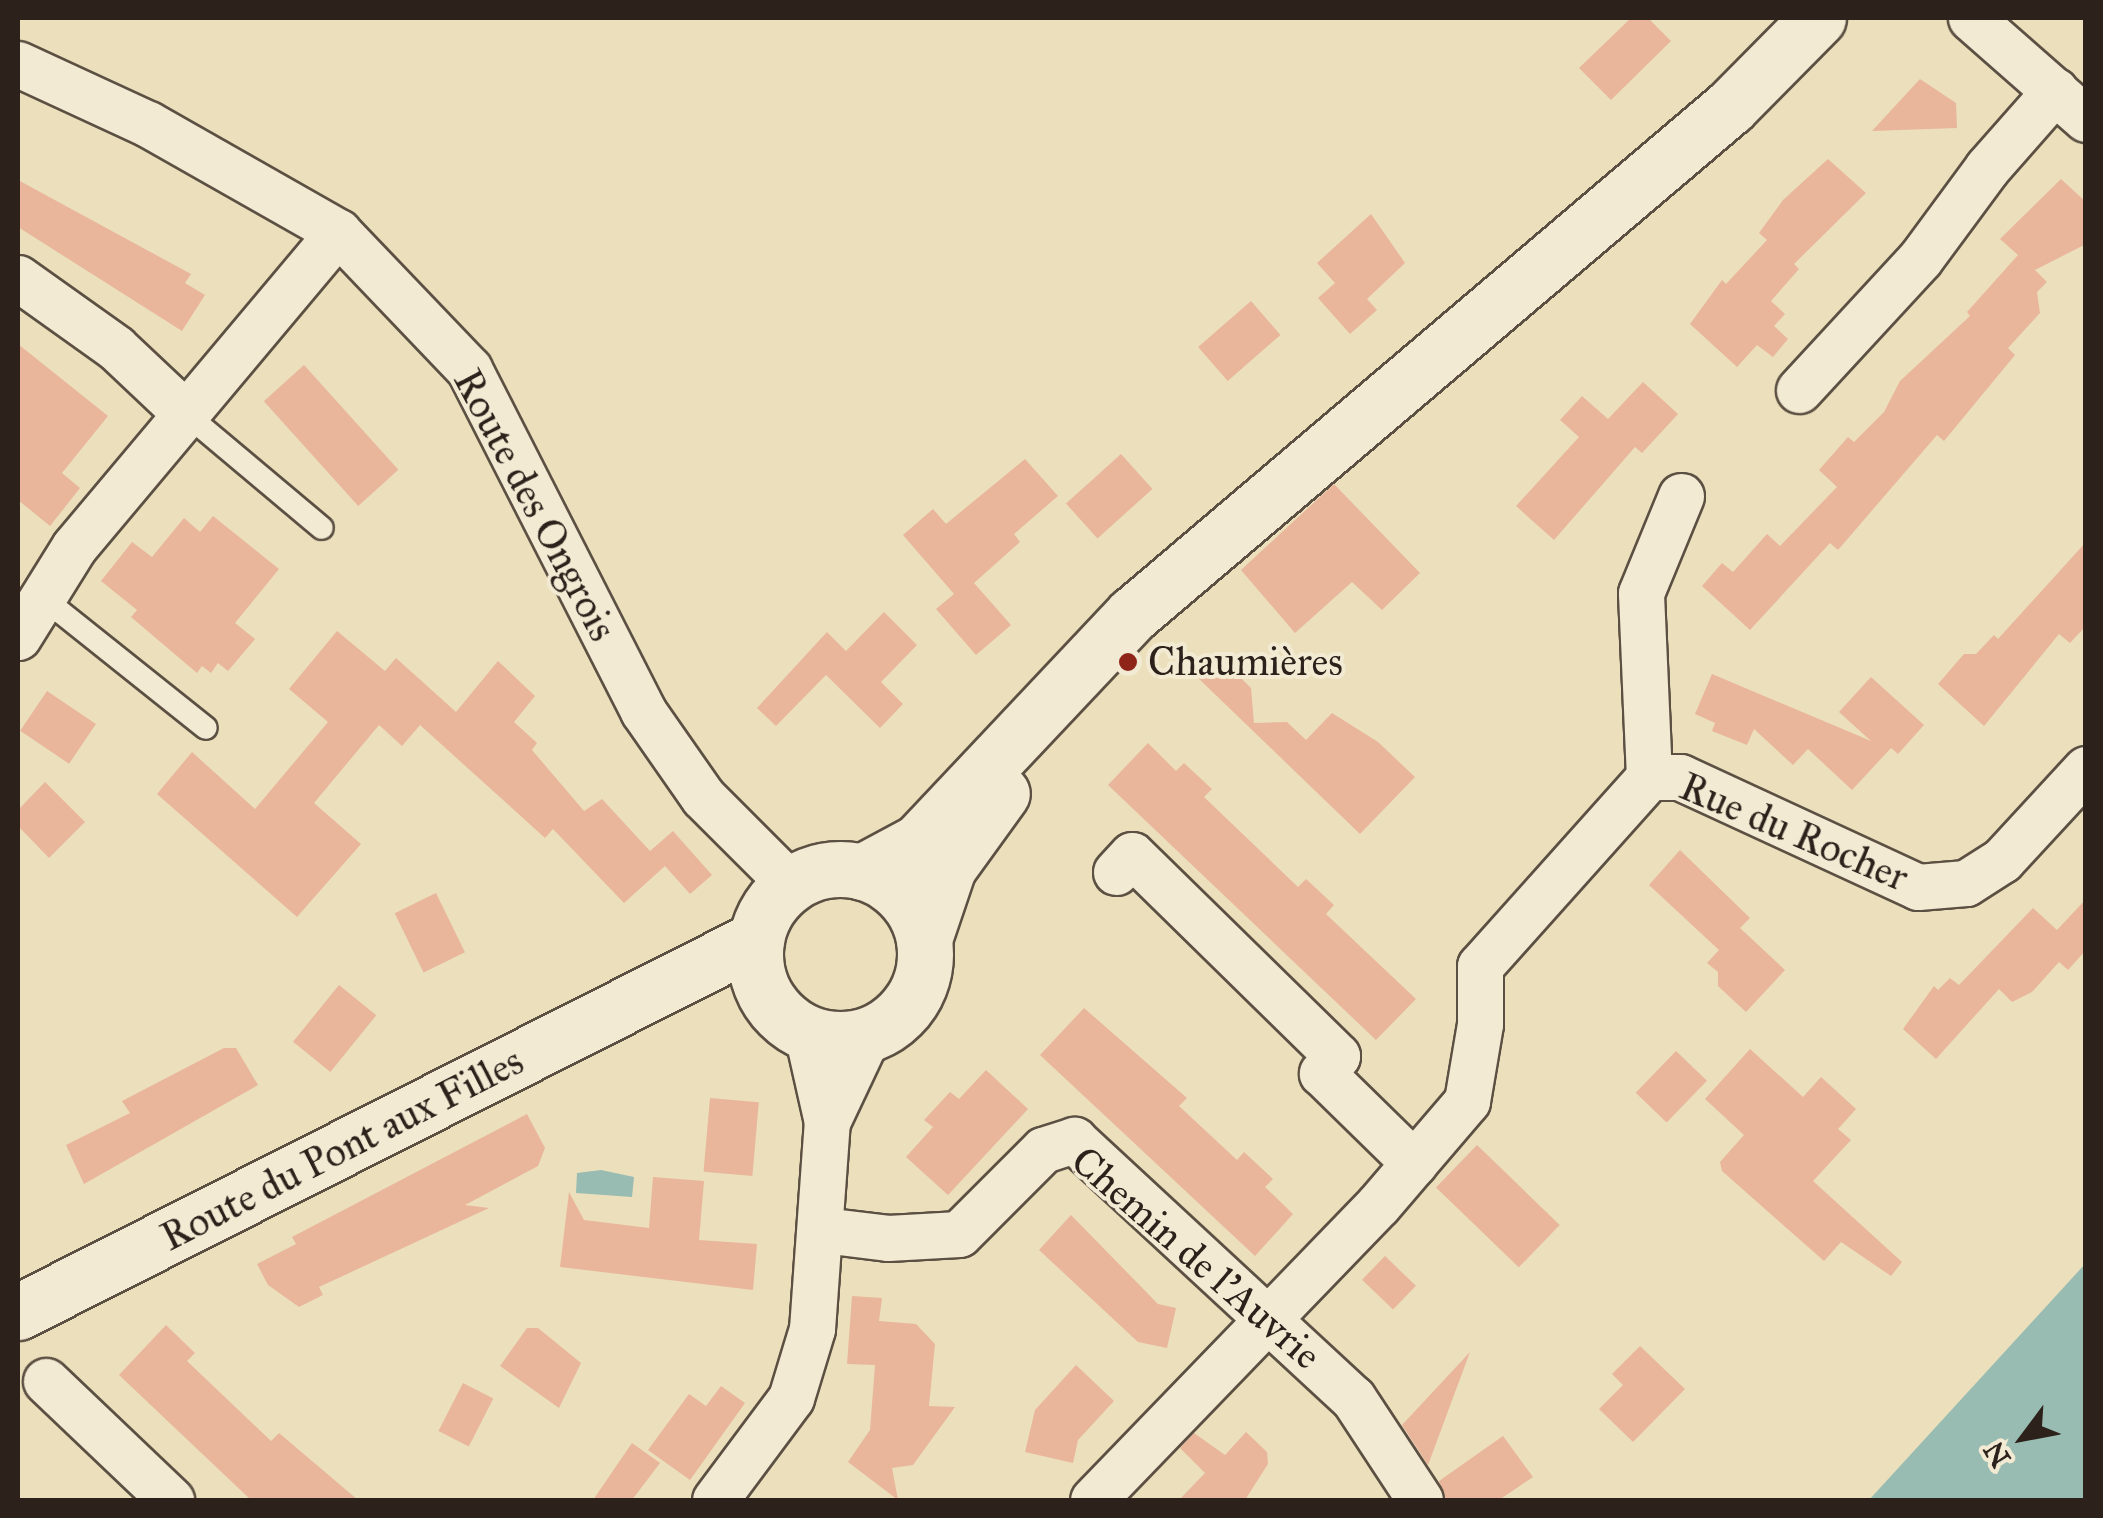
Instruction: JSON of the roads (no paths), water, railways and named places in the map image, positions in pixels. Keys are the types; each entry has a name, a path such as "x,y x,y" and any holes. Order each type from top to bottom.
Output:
{"street":[{"path":"862,872 918,842 1086,661 1730,107 1818,18"},
{"path":"1799,390 1920,260 1986,168 2070,105 1971,18"},
{"name":"Route des Ongrois","path":"18,64 148,124 338,232 469,369 643,711 703,797 790,885"},
{"path":"18,638 74,547 338,232"},
{"path":"18,278 116,348 186,414"},
{"path":"1649,778 1640,593 1681,496"},
{"path":"924,938 899,892 862,872 825,870 790,885 768,908 756,939 766,996 807,1033 837,1040 868,1035 890,1024 914,998 923,975 924,938 948,868 1086,661"},
{"name":"Rue du Rocher","path":"1414,1163 1467,1101 1480,1024 1480,966 1649,778 1680,777 1918,887 1966,882 2002,860 2086,768"},
{"path":"1093,1500 1414,1163 1322,1073 1337,1056 1201,922 1132,855 1116,872"},
{"name":"Route du Pont aux Filles","path":"18,1312 667,988 756,939"},
{"name":"Route du Pont aux Filles","path":"667,988 720,987 766,996"},
{"path":"715,1500 790,1398 812,1329 823,1230 828,1122 807,1033"},
{"path":"828,1122 868,1035"},
{"name":"Chemin de l'Auvrie","path":"823,1230 888,1238 959,1234 1042,1150 1074,1140 1353,1398 1420,1500"},
{"path":"46,1381 171,1500"}],"lane":[{"path":"186,414 322,528"},
{"path":"43,598 206,728"}],"water":[{"path":"601,1170 634,1177 632,1197 576,1193 577,1173"},
{"path":"2085,1264 2085,1500 1869,1500"}],"place":[{"name":"Chaumières","path":"1128,662"}]}
